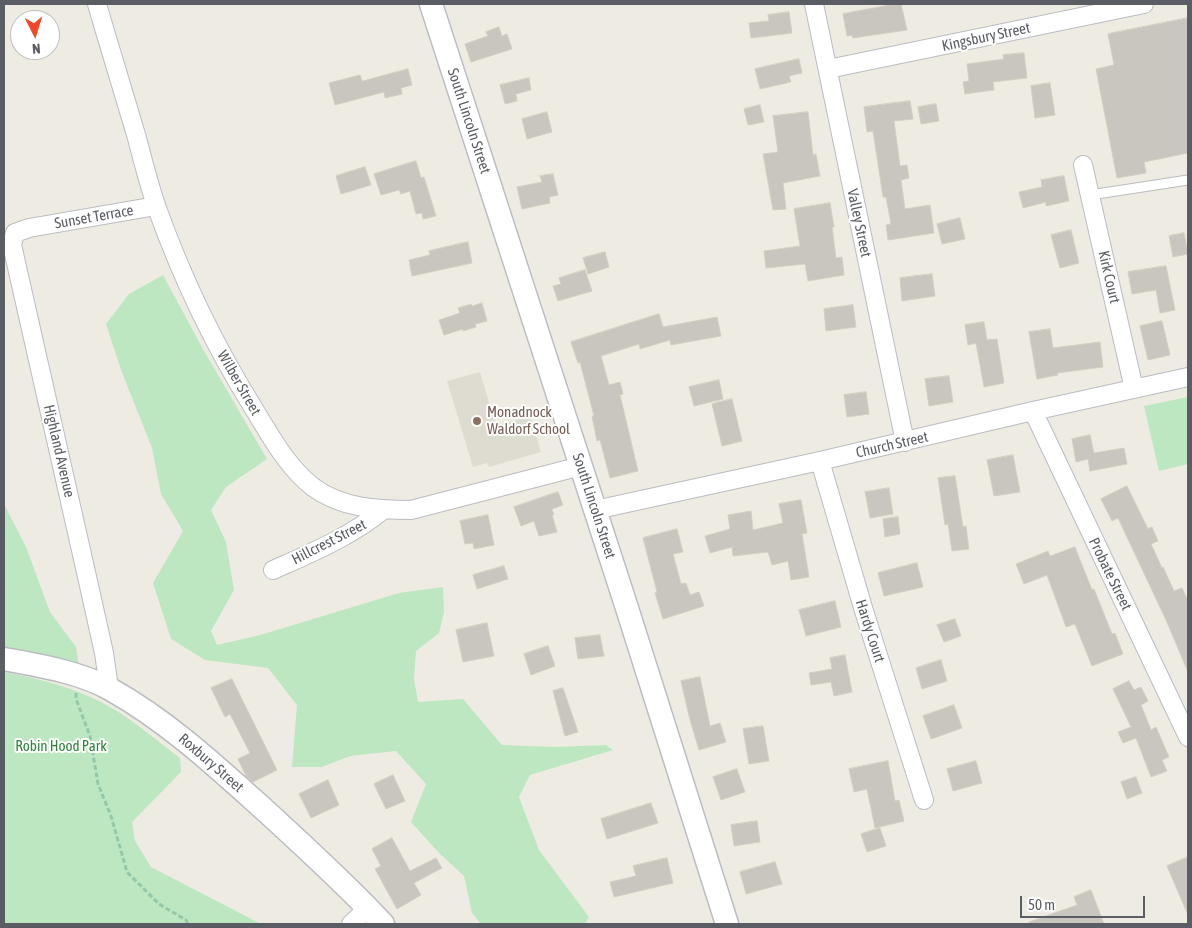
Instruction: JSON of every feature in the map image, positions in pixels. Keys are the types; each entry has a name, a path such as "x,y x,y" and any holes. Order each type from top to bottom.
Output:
{"street":[{"name":"Wilber Street","path":"97,4 156,206 182,273 209,330 234,376 275,442 299,474 314,487 335,499 357,506 383,510 411,510 581,466"},
{"name":"South Lincoln Street","path":"431,4 727,924"},
{"name":"Valley Street","path":"814,4 905,442"},
{"name":"Kingsbury Street","path":"828,69 1144,4"},
{"name":"Kirk Court","path":"1083,165 1134,389"},
{"name":"Sunset Terrace","path":"33,227 156,206"},
{"name":"Highland Avenue","path":"33,227 15,233 12,245 104,653 109,688"},
{"name":"Church Street","path":"595,510 1188,377"},
{"name":"Probate Street","path":"1033,411 1188,737"},
{"name":"Hardy Court","path":"820,461 861,602 924,800"},
{"name":"Hillcrest Street","path":"273,570 330,545 366,525 383,510"},
{"name":"Roxbury Street","path":"4,659 76,675 109,688 170,728 210,761 296,839 376,916"},
{"path":"351,924 376,916"}],"lane":[{"path":"1090,195 1188,180"}],"path":[{"path":"76,675 76,699 90,736 98,784 111,816 127,872 159,904 186,920 188,924"}],"shaded area":[{"name":"Monadnock Waldorf School","path":"480,372 496,426 530,416 541,452 489,467 487,463 473,467 447,381"}],"green space":[{"path":"163,275 203,349 267,459 226,487 211,510 226,542 234,590 211,631 217,645 260,635 399,593 443,587 444,612 439,633 416,651 414,679 418,702 463,699 502,745 554,747 606,745 613,750 530,775 519,797 539,850 589,917 585,924 481,924 472,913 464,876 439,853 411,822 426,784 396,751 350,756 322,767 292,767 297,705 268,668 205,660 171,639 153,583 183,531 161,494 152,448 121,370 106,324 129,294"},
{"path":"1188,397 1188,464 1159,471 1144,406"},
{"path":"4,504 26,547 50,612 76,647 79,666 4,647"},
{"name":"Robin Hood Park","path":"4,672 58,685 85,694 128,718 180,758 181,772 132,822 135,841 151,867 261,924 4,924"}],"building":[{"path":"901,4 907,30 853,38 852,35 847,36 843,14"},
{"path":"789,12 792,33 751,38 749,23 769,21 768,15"},
{"path":"1188,18 1188,153 1144,162 1146,173 1117,178 1096,69 1114,65 1108,34"},
{"path":"499,27 502,36 507,34 512,49 471,62 465,44 488,36 486,32"},
{"path":"1024,53 1027,78 993,82 994,90 965,94 963,82 969,81 967,64 1004,59 1003,55"},
{"path":"799,59 802,73 789,76 791,82 760,89 755,69"},
{"path":"408,69 412,85 401,88 402,94 385,98 384,92 335,105 329,83 360,75 362,81"},
{"path":"529,78 531,90 516,94 517,101 505,104 500,85"},
{"path":"1050,83 1055,115 1035,118 1031,86"},
{"path":"910,101 913,119 894,121 900,166 907,165 909,178 901,180 905,209 930,205 934,233 888,240 886,225 891,224 886,197 883,197 873,131 867,132 864,107"},
{"path":"936,104 939,121 921,124 918,107"},
{"path":"760,105 764,122 748,125 744,109"},
{"path":"547,112 552,132 527,139 522,119"},
{"path":"808,112 813,155 816,154 820,176 783,183 786,209 773,210 763,154 778,152 773,116"},
{"path":"416,161 421,178 424,177 436,216 423,219 422,213 416,214 410,191 401,194 399,190 381,195 374,174"},
{"path":"365,167 371,185 341,194 336,176"},
{"path":"553,174 558,195 549,197 550,203 522,209 517,187 542,182 540,176"},
{"path":"1064,176 1069,201 1046,206 1046,202 1023,208 1019,192 1042,187 1041,180"},
{"path":"830,203 836,258 842,257 844,275 808,281 805,264 766,268 764,251 800,246 794,209"},
{"path":"960,218 965,239 942,244 937,224"},
{"path":"1071,230 1079,263 1060,268 1051,235"},
{"path":"1184,233 1188,254 1173,257 1169,236"},
{"path":"468,242 472,263 412,276 409,260 430,255 429,251"},
{"path":"605,252 609,267 588,274 583,258"},
{"path":"1166,266 1175,310 1160,313 1156,290 1132,294 1128,272"},
{"path":"585,270 592,291 558,301 553,286 561,284 559,278"},
{"path":"932,274 935,296 902,301 900,278"},
{"path":"482,303 487,321 475,324 476,327 444,335 439,320 460,313 458,308"},
{"path":"853,305 856,327 826,331 824,309"},
{"path":"659,314 663,327 717,317 721,336 671,345 670,340 640,349 639,344 601,356 609,385 620,382 623,394 620,395 638,471 610,478 600,440 597,441 592,416 594,416 580,362 578,363 571,342"},
{"path":"1162,321 1170,355 1148,360 1140,326"},
{"path":"984,322 987,340 997,339 1004,383 984,387 976,343 968,345 965,325"},
{"path":"1050,329 1053,348 1100,342 1103,367 1057,373 1058,375 1037,379 1029,332"},
{"path":"949,376 953,402 929,406 925,379"},
{"path":"719,380 723,399 694,406 689,387"},
{"path":"866,392 869,414 847,417 844,395"},
{"path":"732,399 742,441 722,446 712,404"},
{"path":"1090,435 1094,453 1124,448 1127,464 1090,471 1088,459 1076,462 1072,439"},
{"path":"1013,455 1020,492 994,496 987,460"},
{"path":"955,476 963,527 966,526 969,549 952,551 948,524 945,525 938,478"},
{"path":"1127,486 1148,529 1152,527 1158,541 1151,544 1174,591 1182,588 1188,601 1188,672 1118,518 1112,521 1101,499"},
{"path":"889,488 893,514 870,518 865,492"},
{"path":"558,492 563,505 552,509 557,532 539,536 534,521 521,526 514,507"},
{"path":"801,500 807,533 802,534 809,577 791,580 788,561 772,565 768,552 733,556 732,547 710,553 705,536 730,529 728,515 751,511 753,530 783,523 779,504"},
{"path":"488,515 494,545 474,549 473,543 465,544 460,521"},
{"path":"898,517 900,534 885,537 883,519"},
{"path":"677,529 683,552 673,554 681,584 686,583 690,595 699,592 704,606 663,619 655,593 657,592 643,538"},
{"path":"1075,547 1092,590 1094,589 1112,634 1115,633 1123,654 1092,666 1075,624 1066,627 1047,575 1024,584 1016,564 1048,551 1050,556"},
{"path":"917,563 923,587 884,596 878,573"},
{"path":"504,566 508,579 477,589 473,575"},
{"path":"835,601 841,627 806,636 799,610"},
{"path":"955,619 961,636 944,642 937,625"},
{"path":"487,623 494,656 463,662 456,630"},
{"path":"600,635 604,656 578,659 575,638"},
{"path":"548,646 555,666 531,675 524,654"},
{"path":"845,655 852,692 834,696 831,682 811,685 809,673 832,669 830,658"},
{"path":"941,660 947,681 922,689 916,668"},
{"path":"700,677 710,726 720,723 726,742 699,750 681,681"},
{"path":"232,679 277,770 253,782 246,776 238,759 250,753 230,714 225,717 211,688"},
{"path":"1129,681 1134,690 1141,687 1148,701 1141,705 1151,730 1156,727 1169,757 1162,760 1167,771 1151,777 1136,738 1123,743 1118,732 1131,727 1113,689"},
{"path":"563,688 578,732 565,736 553,691"},
{"path":"954,705 962,728 931,739 923,716"},
{"path":"763,726 769,761 749,764 743,729"},
{"path":"888,761 895,801 899,800 904,821 875,828 867,789 854,792 849,769"},
{"path":"976,761 982,783 953,791 947,769"},
{"path":"737,769 745,792 721,800 713,777"},
{"path":"393,775 405,801 386,809 374,784"},
{"path":"1136,777 1142,793 1127,799 1121,782"},
{"path":"328,780 339,805 311,818 299,794"},
{"path":"651,803 658,823 607,839 601,819"},
{"path":"757,821 760,842 734,846 731,825"},
{"path":"880,828 886,846 867,852 861,834"},
{"path":"392,838 410,871 436,858 442,868 414,883 421,895 397,909 375,869 381,866 372,849"},
{"path":"1188,857 1188,915 1167,866"},
{"path":"667,858 673,883 614,897 610,882 636,876 633,866"},
{"path":"775,862 782,884 746,894 740,872"},
{"path":"1091,890 1104,924 1029,924 1029,922 1077,905 1074,897"}],"place":[{"name":"Monadnock Waldorf School","path":"477,421"}]}
